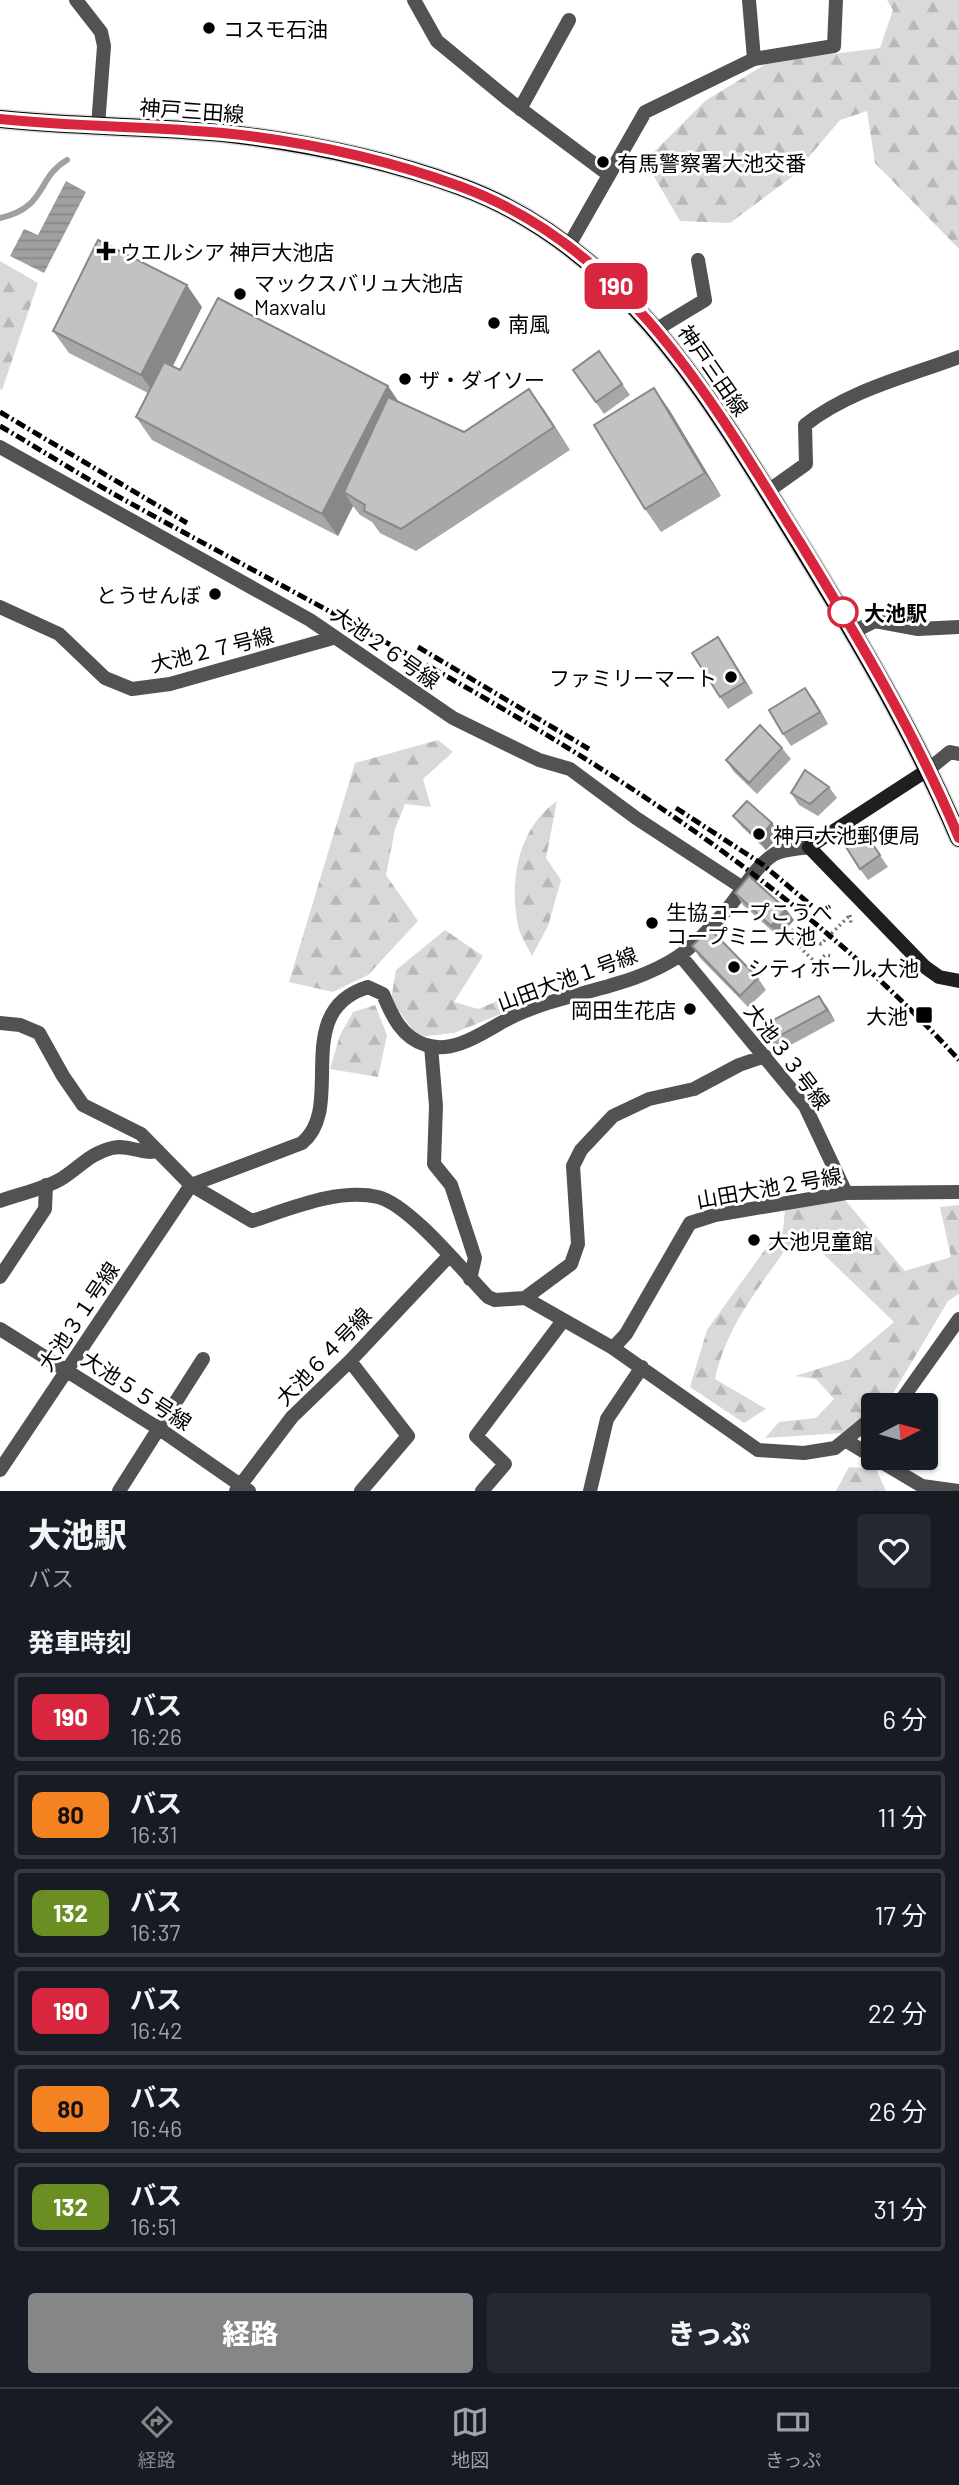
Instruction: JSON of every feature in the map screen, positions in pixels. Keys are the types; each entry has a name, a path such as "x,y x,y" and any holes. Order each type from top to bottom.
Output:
{"main road":[{"name":"神戸三田線","path":"0,119 249,136 375,162 461,187 506,207 568,247 616,285 657,329 710,400 855,631 929,769 959,838"}],"street":[{"path":"76,0 96,23 103,39 98,126"},
{"path":"414,0 437,41 520,109 609,175"},
{"path":"749,0 754,60"},
{"path":"568,247 645,112 754,60 834,46 836,0"},
{"path":"520,109 569,20"},
{"path":"657,329 705,300 698,260"},
{"path":"768,491 806,464 805,425 825,409 871,388 959,357"},
{"name":"大池２６号線","path":"0,446 310,620 453,718 539,760 570,769 636,818 743,888"},
{"name":"大池２７号線","path":"0,607 59,634 105,678 132,689 170,684 333,638"},
{"path":"855,631 875,621 918,629 959,626"},
{"path":"929,769 950,752 959,754"},
{"name":"山田大池１号線","path":"431,1046 444,1047 467,1041 515,1015 641,976 680,955 728,909 775,853 809,847 929,769"},
{"path":"809,847 925,967 939,976 959,981"},
{"name":"大池３３号線","path":"680,955 805,1106 846,1193"},
{"path":"191,1185 302,1143 313,1134 318,1120 324,1034 336,1007 350,992 368,987 383,994 392,1014 407,1036 431,1046 436,1106 434,1164 451,1185 475,1258 470,1279"},
{"path":"0,1023 20,1025 39,1033 62,1076 83,1105 141,1135 191,1185 252,1221 334,1197 376,1197 394,1204 412,1216 470,1279 495,1300 525,1298 570,1264 578,1244 573,1166 582,1150 612,1116 649,1099 694,1089 739,1065 765,1056"},
{"path":"0,1201 61,1179 87,1158 110,1148 127,1146 144,1154 159,1151"},
{"path":"0,1277 46,1209 46,1185"},
{"name":"大池３１号線","path":"0,1470 191,1185"},
{"name":"山田大池２号線","path":"613,1348 626,1334 690,1223 715,1215 846,1193 959,1192"},
{"name":"大池６４号線","path":"242,1489 292,1418 350,1361 448,1256"},
{"path":"525,1298 562,1322 613,1348 758,1450 804,1453 835,1448 861,1427"},
{"path":"906,1393 959,1319"},
{"path":"481,1491 505,1464 476,1436 562,1322"},
{"name":"大池５５号線","path":"0,1328 160,1430 242,1489"},
{"path":"119,1491 203,1359"},
{"path":"350,1361 408,1436 361,1491"},
{"path":"590,1491 607,1419 642,1367"},
{"path":"845,1440 861,1449"},
{"path":"896,1470 922,1486 959,1491"}],"path":[{"path":"833,956 825,955 816,963 788,936 790,929 795,928 821,944 850,915 851,924"}],"green space":[{"path":"887,0 959,0 959,249 875,163 867,111 840,120 793,176 730,223 680,221 645,161 705,101 769,62 880,48 893,10"},
{"path":"0,261 38,283 2,390 0,389"},
{"path":"438,740 453,752 423,779 431,807 405,804 395,829 386,875 418,921 368,975 333,992 289,982 355,763"},
{"path":"557,801 546,858 561,880 548,926 532,956 518,926 515,909 516,874 525,841 533,826"},
{"path":"445,930 483,956 454,1002 478,1009 536,985 545,996 454,1033 418,1037 391,1000 396,970"},
{"path":"375,1005 387,1035 378,1077 330,1069 340,1035 353,1012"},
{"path":"845,1200 905,1271 951,1257 940,1207 959,1205 959,1294 948,1301 894,1392 861,1393 861,1418 842,1433 765,1438 779,1422 816,1418 834,1399 816,1379 795,1376 850,1359 894,1322 813,1244 785,1250 734,1327 720,1361 715,1379 766,1409 744,1423 690,1387 707,1330 769,1244 783,1231 785,1209"},
{"path":"849,1467 876,1470 886,1491 836,1491"}],"shaded area":[{"path":"66,181 86,192 44,273 10,256 24,229 38,235"}],"building":[{"path":"98,240 187,285 141,375 53,331"},
{"path":"218,298 388,386 322,514 136,417 164,362 180,370"},
{"path":"599,351 622,384 596,402 573,370"},
{"path":"654,388 705,473 645,509 594,425"},
{"path":"529,389 554,427 401,529 364,511 365,505 344,492 388,397 464,432"},
{"path":"718,637 745,682 720,697 692,653"},
{"path":"805,688 820,712 783,734 769,710"},
{"path":"760,725 782,748 749,783 726,760"},
{"path":"805,770 829,787 810,804 791,793"},
{"path":"747,801 772,823 758,839 733,816"},
{"path":"860,826 880,855 860,869 841,839"},
{"path":"749,876 786,909 771,926 735,893"},
{"path":"710,929 758,978 740,996 692,946"},
{"path":"819,996 827,1010 770,1041 762,1026"}],"waterway":[{"path":"0,218 26,207 34,200 50,175 67,160"}],"railway":[{"path":"0,412 187,523"},
{"path":"0,426 114,494 460,684 568,748 673,816 774,890 870,971 959,1060"},
{"path":"418,647 589,749"},
{"path":"676,808 762,864 812,906"}],"bus line":[{"name":"190","path":"0,119 56,125 219,133 321,150 413,172 461,187 506,207 551,234 616,285 642,311 710,400 855,631 929,769 959,838"}],"place":[{"name":"コスモ石油","path":"209,28"},
{"name":"有馬警察署大池交番","path":"603,162"},
{"name":"ウエルシア 神戸大池店","path":"106,251"},
{"name":"マックスバリュ大池店 Maxvalu","path":"240,294"},
{"name":"南風","path":"494,323"},
{"name":"ザ・ダイソー","path":"405,379"},
{"name":"とうせんぼ","path":"215,594"},
{"name":"大池駅","path":"843,612"},
{"name":"ファミリーマート","path":"731,677"},
{"name":"神戸大池郵便局","path":"759,834"},
{"name":"生協コープこうべ コープミニ 大池","path":"652,923"},
{"name":"シティホール 大池","path":"734,967"},
{"name":"岡田生花店","path":"690,1009"},
{"name":"大池","path":"924,1015"},
{"name":"大池児童館","path":"754,1240"}]}
